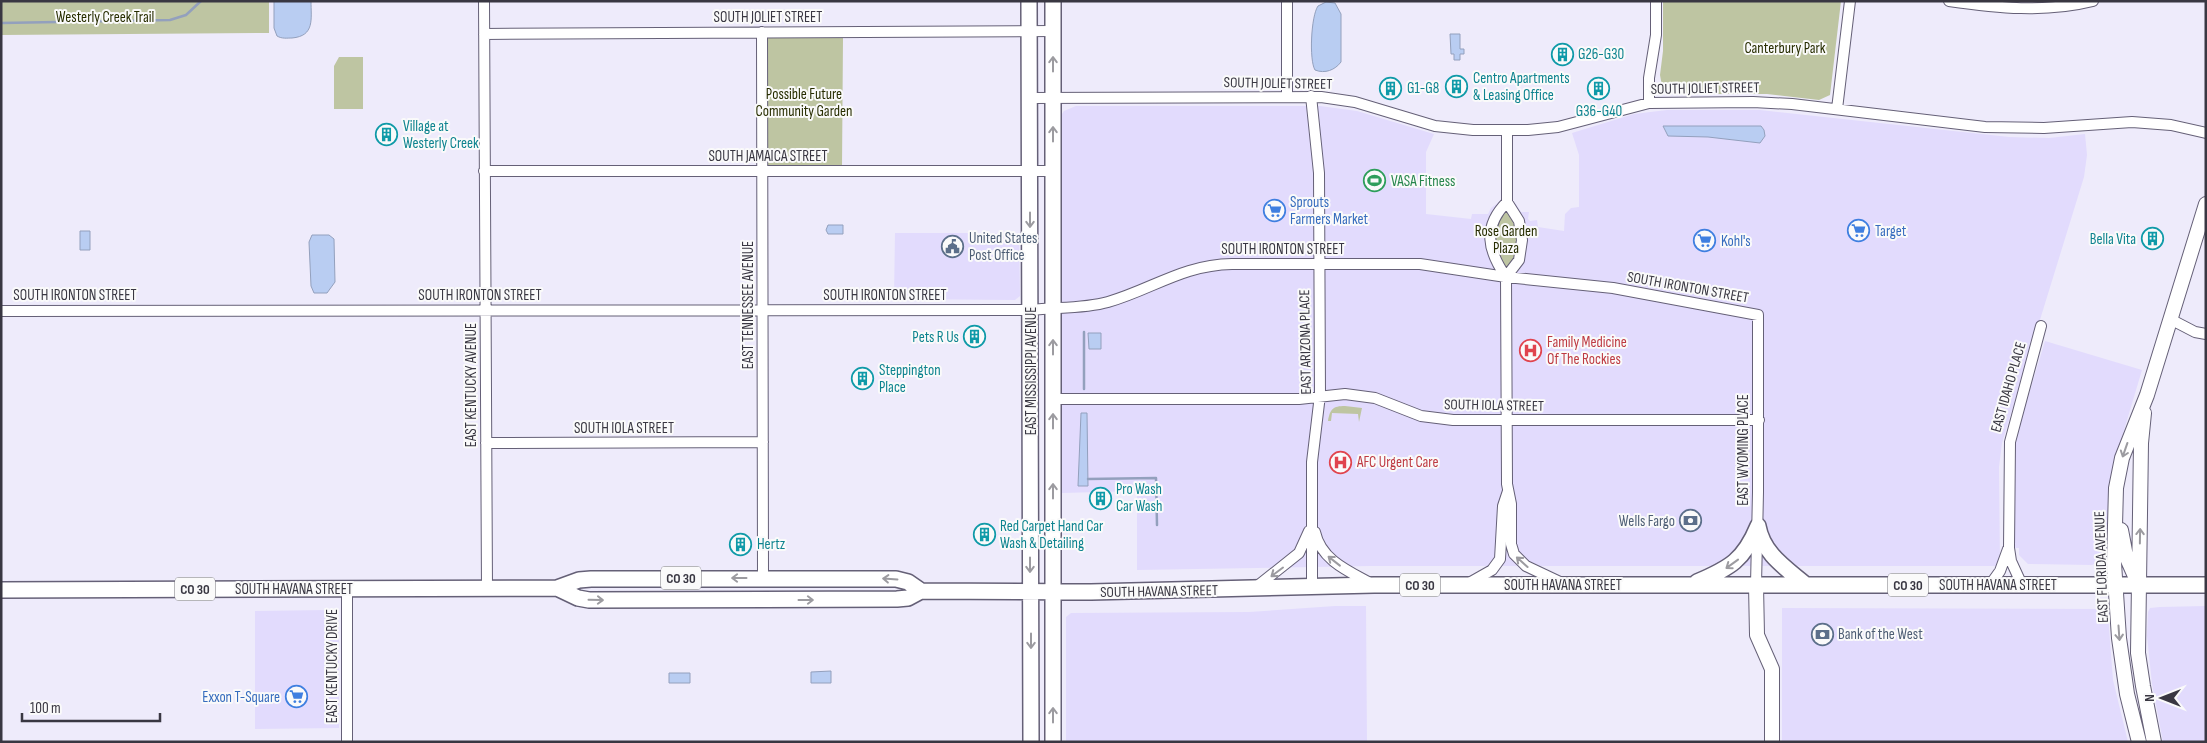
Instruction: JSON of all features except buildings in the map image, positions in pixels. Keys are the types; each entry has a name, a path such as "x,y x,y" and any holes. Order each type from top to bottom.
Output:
{"main road":[{"name":"EAST MISSISSIPPI AVENUE","path":"1029,1 1031,742"},
{"name":"EAST MISSISSIPPI AVENUE","path":"1053,1 1053,742"},
{"path":"1690,585 1725,569 1741,558 1749,547 1758,526"},
{"path":"1758,526 1762,542 1772,556 1806,585"},
{"path":"638,600 662,578"},
{"path":"740,600 758,588 763,578"},
{"name":"SOUTH HAVANA STREET","path":"1,590 557,588 579,580 591,579 806,578 896,579 908,582 921,591"},
{"path":"776,600 786,588 806,578"},
{"name":"SOUTH HAVANA STREET","path":"557,588 583,599 776,600 897,599 908,598 921,591 1052,593 1374,585 2206,585"}],"street":[{"name":"EAST KENTUCKY AVENUE","path":"484,1 487,589"},
{"path":"1287,1 1287,96"},
{"path":"1649,103 1649,78 1656,34 1656,1"},
{"path":"1837,109 1850,1"},
{"path":"1949,1 2008,8 2039,9 2093,1"},
{"name":"SOUTH JOLIET STREET","path":"484,34 1053,31"},
{"name":"EAST TENNESSEE AVENUE","path":"762,32 763,578"},
{"name":"SOUTH JOLIET STREET","path":"1029,98 1311,96 1351,101 1435,126 1468,130 1507,131 1558,127 1649,103 1773,102 2002,128 2044,128 2132,122 2176,126 2206,133"},
{"name":"EAST ARIZONA PLACE","path":"1311,96 1319,161 1320,395 1320,409 1313,448 1312,586"},
{"path":"1506,277 1519,260 1522,240 1519,222 1507,202 1507,131"},
{"name":"SOUTH JAMAICA STREET","path":"484,171 1053,171"},
{"path":"1507,202 1494,219 1490,244 1493,256 1506,277 1508,491 1511,504 1511,544 1514,554 1526,566 1565,585"},
{"name":"EAST FLORIDA AVENUE","path":"2139,742 2123,668 2116,584 2114,515 2118,474 2129,437 2147,395 2203,221 2206,204"},
{"name":"SOUTH IRONTON STREET","path":"1,310 1031,310 1108,302 1175,274 1205,266 1232,264 1414,264 1506,277 1612,288 1758,315"},
{"name":"EAST WYOMING PLACE","path":"1756,585 1759,420 1758,315"},
{"path":"2170,319 2195,332 2206,334"},
{"name":"EAST IDAHO PLACE","path":"2022,585 2011,561 2009,548 2010,442 2041,326"},
{"name":"SOUTH IOLA STREET","path":"1053,399 1299,399 1320,395 1345,394 1369,397 1421,416 1446,420 1759,420"},
{"name":"EAST FLORIDA AVENUE","path":"2147,395 2140,443 2138,634 2140,670 2154,742"},
{"name":"SOUTH IOLA STREET","path":"486,443 763,442"},
{"path":"2118,474 2119,514 2123,545 2138,584"},
{"path":"1465,585 1488,573 1500,560 1502,506 1508,491"},
{"path":"1312,521 1318,542 1331,560 1374,585"},
{"path":"1255,588 1299,553 1305,544 1312,521"},
{"name":"EAST IDAHO PLACE","path":"1990,585 2000,571 2009,548"},
{"path":"1756,585 1757,635 1772,669 1772,742"},
{"name":"EAST KENTUCKY DRIVE","path":"347,589 347,742"}],"shaded area":[{"path":"1076,106 1320,106 1357,111 1434,134 1426,152 1426,214 1471,219 1472,214 1488,214 1491,208 1499,202 1512,202 1516,204 1521,212 1529,212 1528,219 1530,221 1537,220 1538,227 1564,231 1565,214 1571,208 1579,207 1579,155 1572,133 1634,114 1667,110 1760,110 2009,137 2049,138 2085,134 2087,155 2084,177 2002,443 1999,467 2000,566 1370,566 1137,570 1137,491 1062,493 1060,117 1064,111"},
{"path":"895,233 1019,233 1020,296 1015,300 894,299"},
{"path":"2045,341 2142,370 2113,467 2107,551 2102,560 2092,565 2028,564 2019,555 2019,548 2009,548 2009,460"},
{"path":"1335,606 1366,606 1367,742 1066,742 1066,617 1071,613 1249,612"},
{"path":"2206,606 2206,742 2163,742 2152,684 2147,636 2148,612 2150,608"},
{"path":"1782,608 2100,609 2108,615 2113,680 2128,742 1782,742"},
{"path":"328,610 335,614 339,621 339,728 255,729 255,611"}],"green space":[{"name":"Westerly Creek Trail","path":"1,1 269,1 269,33 1,35"},
{"name":"Canterbury Park","path":"1663,1 1841,1 1830,95 1819,100 1767,94 1681,94 1665,90 1662,86 1660,75 1663,51"},
{"name":"Possible Future Community Garden","path":"766,38 843,38 842,167 767,167"},
{"path":"339,57 363,57 363,109 334,109 334,66"},
{"name":"Rose Garden Plaza","path":"1507,202 1522,240 1507,277 1499,267 1491,230"},
{"path":"1345,406 1362,408 1359,422 1358,414 1332,413 1331,421 1328,421 1333,409"}],"water":[{"path":"274,1 311,1 310,26 305,34 292,38 277,36 274,28"},
{"path":"1326,2 1335,3 1341,14 1341,62 1333,69 1322,72 1315,70 1313,65 1312,38 1316,11 1318,6"},
{"path":"1450,34 1460,34 1460,49 1464,49 1464,54 1460,54 1460,60 1454,60 1454,54 1451,54"},
{"path":"1663,126 1761,126 1765,136 1760,143 1708,137 1668,136"},
{"path":"828,225 843,225 843,234 828,234 826,230"},
{"path":"80,231 90,231 90,250 80,250"},
{"path":"312,235 329,235 334,239 335,282 327,293 314,293 311,286 309,242"},
{"path":"1088,333 1101,333 1101,349 1089,349"},
{"path":"1081,413 1087,413 1088,486 1078,486"},
{"path":"831,671 831,683 811,683 811,672"},
{"path":"669,673 690,673 690,683 669,683"}],"waterway":[{"path":"1,23 170,20 186,15 201,1"},
{"path":"1084,332 1084,389"},
{"path":"1088,479 1156,478 1157,525"}],"place":[{"name":"G26-G30","path":"1562,54"},
{"name":"Centro Apartments & Leasing Office","path":"1457,87"},
{"name":"G1-G8","path":"1391,88"},
{"name":"G36-G40","path":"1599,88"},
{"name":"Village at Westerly Creek","path":"387,135"},
{"name":"VASA Fitness","path":"1375,181"},
{"name":"Sprouts Farmers Market","path":"1274,211"},
{"name":"Target","path":"1859,231"},
{"name":"Bella Vita","path":"2152,239"},
{"name":"Kohl's","path":"1705,241"},
{"name":"United States Post Office","path":"953,247"},
{"name":"Pets R Us","path":"975,337"},
{"name":"Family Medicine Of The Rockies","path":"1531,351"},
{"name":"Steppington Place","path":"863,379"},
{"name":"AFC Urgent Care","path":"1341,462"},
{"name":"Pro Wash Car Wash","path":"1100,498"},
{"name":"Wells Fargo","path":"1691,521"},
{"name":"Red Carpet Hand Car Wash & Detailing","path":"984,535"},
{"name":"Hertz","path":"741,544"},
{"name":"Bank of the West","path":"1822,634"},
{"name":"Exxon T-Square","path":"296,697"}]}
